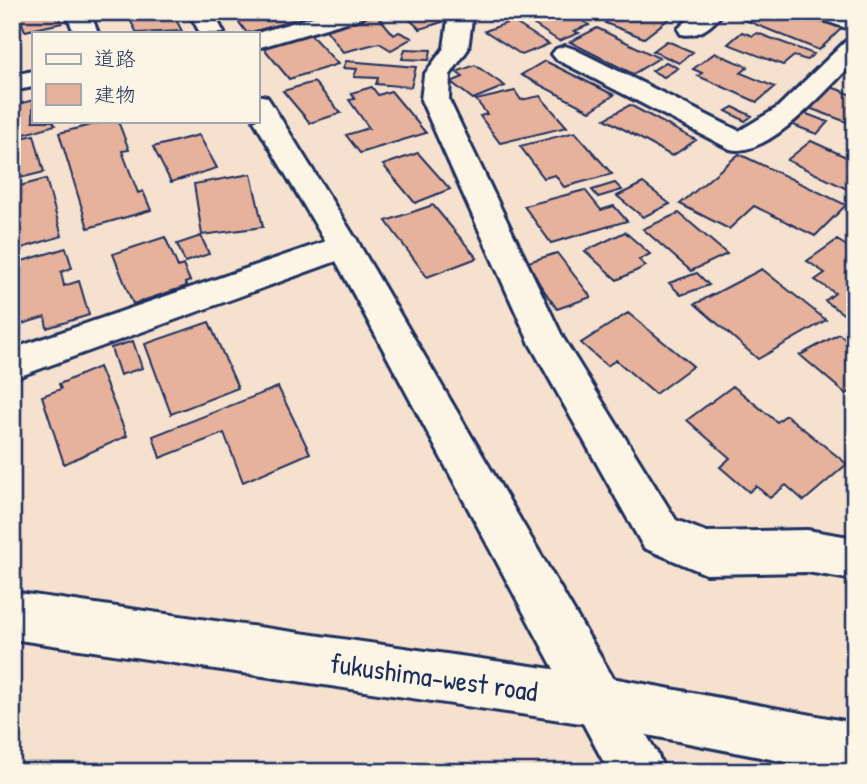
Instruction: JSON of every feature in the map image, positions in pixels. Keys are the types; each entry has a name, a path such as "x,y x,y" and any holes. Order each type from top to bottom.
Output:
{"main road":[{"path":"78,12 86,32"},
{"path":"201,12 211,32"},
{"path":"259,40 356,12"},
{"path":"461,12 456,49 437,75 435,100 548,344 660,534 706,553 807,551 855,559"},
{"path":"690,29 711,12"},
{"path":"822,12 855,23"},
{"path":"565,54 740,143 787,114 855,46"},
{"path":"826,75 855,86"},
{"path":"12,83 32,79"},
{"path":"259,106 344,246 601,701 638,772"},
{"path":"12,364 344,246"},
{"name":"fukushima-west road","path":"12,615 601,701 855,749"}],"building":[{"path":"18,12 57,12 62,23 25,31"},
{"path":"155,12 172,12 182,31 136,32 129,18"},
{"path":"305,12 309,17 246,32 232,13"},
{"path":"401,12 431,12 442,22 420,29"},
{"path":"524,12 568,12 589,25 574,31 579,33 559,41 524,18 530,16"},
{"path":"620,12 675,14 644,38 605,23"},
{"path":"748,12 797,12 842,28 819,50 740,18"},
{"path":"377,15 394,35 399,32 412,38 391,50 379,43 343,52 324,27"},
{"path":"512,21 549,44 522,55 485,31"},
{"path":"597,28 659,58 633,74 570,42"},
{"path":"742,32 753,36 757,33 814,54 807,60 794,56 783,65 728,44"},
{"path":"309,33 338,64 289,79 262,46"},
{"path":"667,41 693,52 679,63 653,51"},
{"path":"405,49 431,50 429,60 402,59"},
{"path":"715,53 748,67 741,73 775,87 757,102 698,76 702,73 693,69"},
{"path":"346,61 416,67 411,87 376,84 378,78 354,77 357,69 343,68"},
{"path":"545,61 614,95 590,111 521,75"},
{"path":"666,62 678,68 664,77 652,71"},
{"path":"475,65 505,86 473,99 451,82 463,77 456,72"},
{"path":"314,82 341,113 310,123 283,91"},
{"path":"829,86 855,96 855,125 809,108"},
{"path":"372,87 378,95 391,91 426,133 360,153 346,135 369,128 349,100 355,99 351,93"},
{"path":"515,91 521,100 540,96 567,127 500,143 480,116 487,114 476,100"},
{"path":"32,100 32,122 54,122 55,125 12,138 12,106"},
{"path":"630,105 696,140 672,156 605,119"},
{"path":"733,107 752,116 745,121 726,111"},
{"path":"804,113 828,122 817,134 793,125"},
{"path":"103,122 118,122 129,150 122,151 138,193 143,191 151,210 88,228 59,133"},
{"path":"575,132 612,174 564,187 555,175 544,178 520,146"},
{"path":"34,135 44,172 12,180 12,140"},
{"path":"199,135 217,168 171,182 153,147"},
{"path":"811,141 855,161 855,193 787,160"},
{"path":"418,153 450,189 415,203 383,165"},
{"path":"739,154 846,205 815,236 754,206 729,229 680,204"},
{"path":"251,174 263,227 202,235 194,184"},
{"path":"46,179 62,236 12,251 12,188"},
{"path":"615,183 622,190 598,197 592,190"},
{"path":"643,183 670,204 643,217 617,196"},
{"path":"585,190 601,210 614,206 627,221 551,243 524,206"},
{"path":"433,205 477,258 427,277 386,221"},
{"path":"679,213 727,254 691,271 643,229"},
{"path":"625,232 650,254 639,260 646,266 617,280 585,251"},
{"path":"201,236 209,254 185,262 177,244"},
{"path":"165,237 178,267 183,265 190,281 185,283 187,286 133,304 113,254"},
{"path":"837,240 855,251 855,322 825,301 835,293 815,280 825,273 807,261"},
{"path":"66,248 72,268 61,272 64,286 79,281 89,315 47,328 45,317 12,327 12,264"},
{"path":"557,253 591,297 557,309 525,263"},
{"path":"762,269 826,320 758,359 695,304"},
{"path":"697,273 709,285 681,295 669,283"},
{"path":"628,313 693,366 655,394 616,360 607,366 581,343"},
{"path":"209,322 238,388 171,414 145,344"},
{"path":"839,334 855,346 855,389 846,394 800,355"},
{"path":"133,341 142,368 120,375 111,348"},
{"path":"99,367 127,436 64,464 42,396 61,389 59,384"},
{"path":"733,386 777,422 786,415 847,464 804,501 786,485 770,498 756,486 749,492 720,467 730,458 687,420"},
{"path":"278,387 310,453 243,482 224,433 160,458 153,436"}]}
